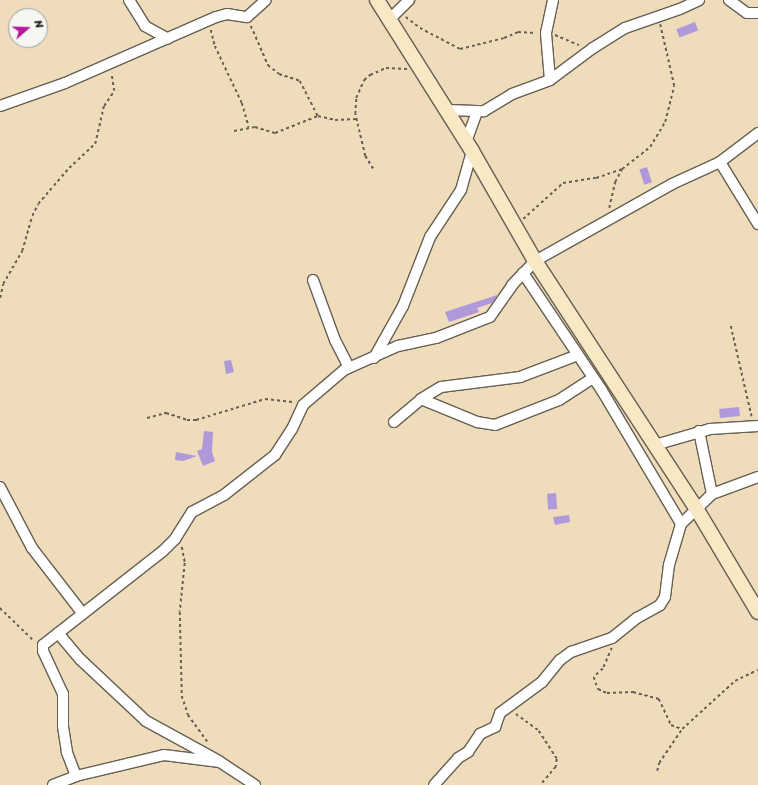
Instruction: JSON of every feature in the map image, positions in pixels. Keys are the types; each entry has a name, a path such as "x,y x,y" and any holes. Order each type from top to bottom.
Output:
{"main road":[{"path":"377,0 394,15 422,71 516,225 535,261 696,508 758,612"}],"street":[{"path":"129,0 145,26 168,39"},
{"path":"0,106 65,84 106,64 168,39 211,19 228,14 247,17 266,0"},
{"path":"394,15 409,0"},
{"path":"550,80 546,33 553,0"},
{"path":"446,110 477,111 494,106 512,94 550,80 589,51 625,28 658,18 699,0"},
{"path":"729,0 747,13 758,13"},
{"path":"374,358 403,306 430,237 461,190 477,111"},
{"path":"76,776 67,752 64,733 63,694 43,646 163,551 178,533 192,512 224,495 278,452 303,405 349,368 398,346 442,336 490,317 523,273 535,261 607,220 720,162 758,133"},
{"path":"720,162 758,224"},
{"path":"523,273 593,378 681,524"},
{"path":"313,280 335,340 349,368"},
{"path":"394,422 421,399 441,387 520,377 578,355"},
{"path":"421,399 477,422 495,425 559,400 593,378"},
{"path":"655,445 699,431 755,426"},
{"path":"699,431 712,494"},
{"path":"434,785 458,758 468,752 480,734 494,728 498,715 542,682 553,666 568,654 616,635 662,603 681,524 712,494 758,477"},
{"path":"0,487 32,548 83,614"},
{"path":"57,634 81,660 140,716 219,761 255,785"},
{"path":"54,785 76,776 164,755 219,761"}],"path":[{"path":"394,15 460,49 504,38 518,32 546,33 572,40 589,51"},
{"path":"247,17 268,65 279,74 300,80 318,116"},
{"path":"516,225 563,183 596,178 622,169 650,147 657,138 665,122 674,86 672,70 658,18"},
{"path":"211,19 215,46 242,103 249,127"},
{"path":"0,298 3,284 22,251 32,216 38,204 69,168 90,151 97,141 104,106 114,91 113,78 106,64"},
{"path":"373,169 364,156 356,119 356,98 364,80 370,75 386,68 422,71"},
{"path":"234,131 249,127 275,133 318,116 335,120 356,119"},
{"path":"607,220 615,182 622,169"},
{"path":"731,326 755,426"},
{"path":"147,418 166,413 187,420 196,420 221,415 256,401 275,398 303,405"},
{"path":"178,533 185,563 180,612 184,708 219,761"},
{"path":"0,608 43,646"},
{"path":"616,635 608,661 594,677 598,689 607,693 633,692 656,698 661,702 672,725 682,729"},
{"path":"657,772 662,758 682,729 735,681 758,670"},
{"path":"514,702 517,716 536,728 557,759 556,768 541,785"}],"building":[{"path":"695,22 698,30 680,38 676,29"},
{"path":"647,167 652,182 644,185 639,169"},
{"path":"497,295 492,303 477,308 479,312 449,322 445,312"},
{"path":"231,360 234,372 226,374 224,361"},
{"path":"739,407 740,416 720,418 719,409"},
{"path":"204,431 213,432 212,452 215,461 203,466 197,451 202,449"},
{"path":"176,452 197,456 183,461 175,460"},
{"path":"556,493 557,509 548,510 547,494"},
{"path":"569,515 570,522 555,525 553,517"}]}
